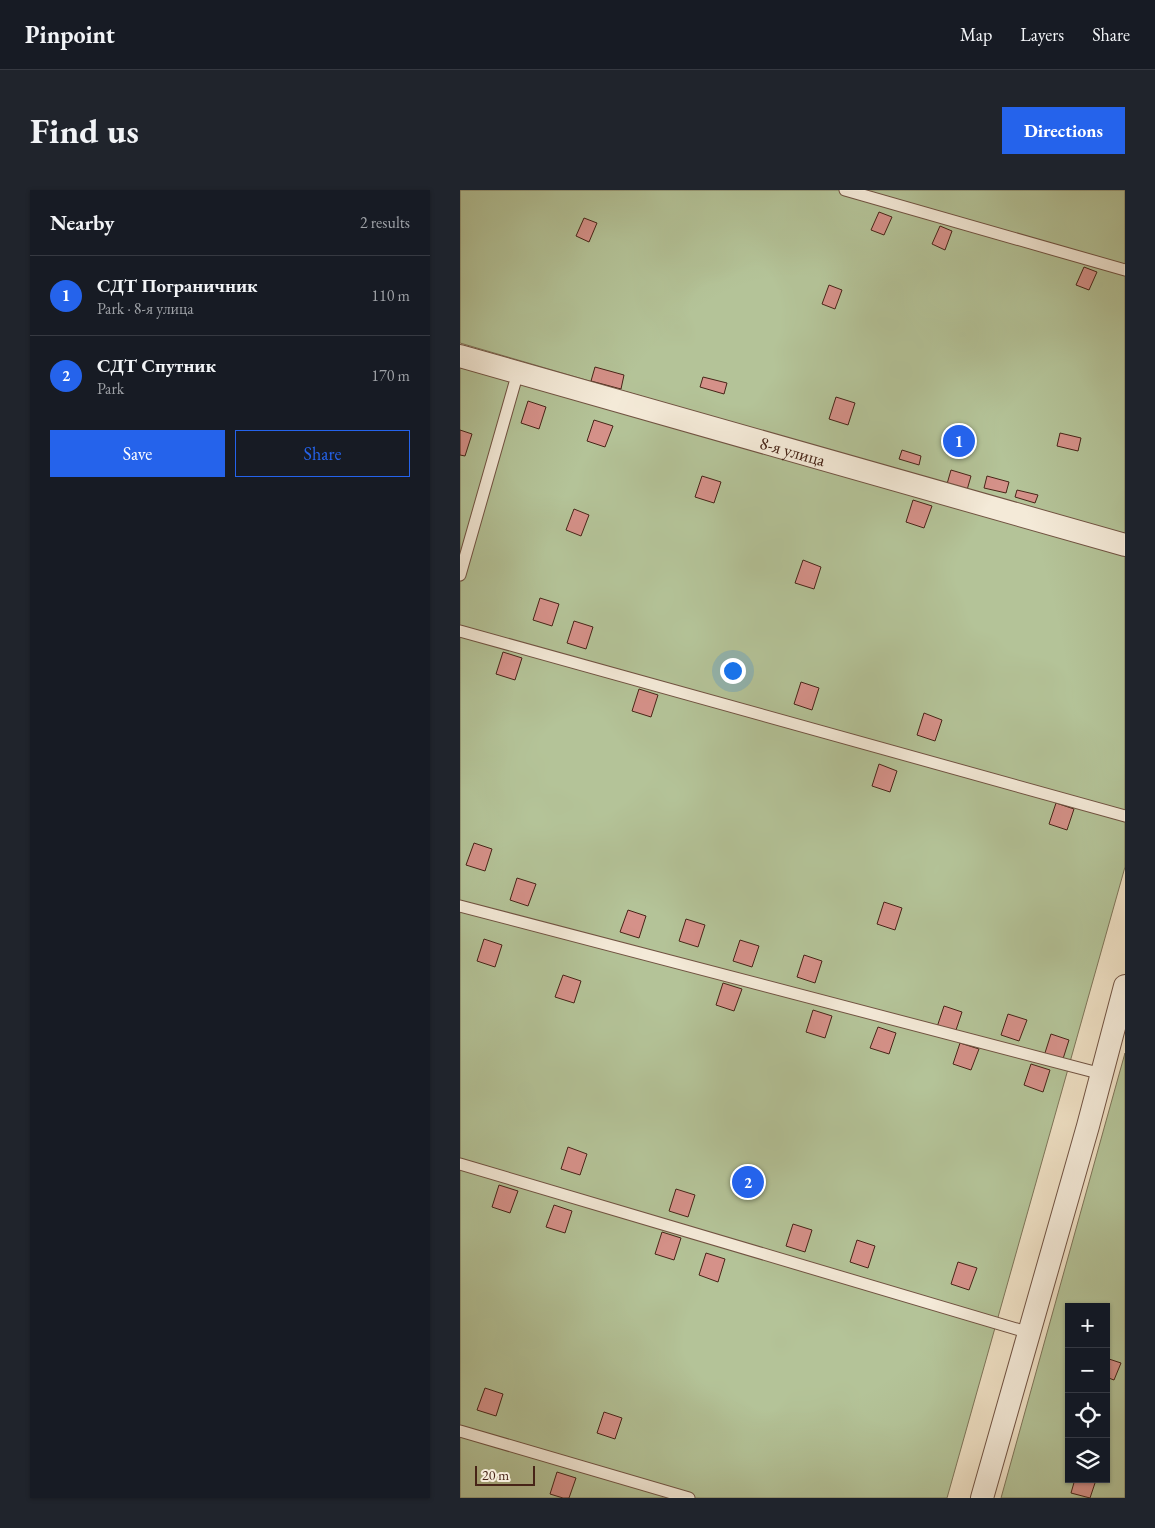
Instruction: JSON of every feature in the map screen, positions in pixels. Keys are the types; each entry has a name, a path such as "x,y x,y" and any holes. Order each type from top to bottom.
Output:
{"street":[{"name":"8-я улица","path":"460,356 1125,545"},
{"path":"982,1498 1030,1332 1125,986"}],"lane":[{"path":"846,190 1125,270"},
{"path":"460,575 518,372"},
{"path":"460,631 1125,816"},
{"path":"460,906 1102,1074"},
{"path":"460,1164 1030,1332"},
{"path":"460,1431 689,1498"}],"green space":[{"path":"460,190 1125,190 1125,538 460,343"},
{"path":"460,360 1125,550 1125,867 947,1498 460,1498"},
{"path":"1125,1053 1125,1498 1001,1498"}],"building":[{"path":"879,212 892,217 884,235 871,230"},
{"path":"584,218 597,223 589,242 576,236"},
{"path":"940,226 952,231 945,250 932,244"},
{"path":"1084,267 1097,272 1089,290 1076,285"},
{"path":"829,285 842,290 835,309 822,304"},
{"path":"595,367 624,375 621,389 591,381"},
{"path":"703,377 727,383 724,394 700,387"},
{"path":"836,397 855,403 848,425 829,419"},
{"path":"528,401 546,407 539,429 521,423"},
{"path":"594,420 613,426 605,447 587,441"},
{"path":"460,430 472,434 465,456 460,455"},
{"path":"1060,433 1081,438 1078,451 1057,446"},
{"path":"902,450 921,456 919,465 899,459"},
{"path":"951,470 971,476 967,490 947,484"},
{"path":"702,476 721,482 714,503 695,497"},
{"path":"987,476 1009,482 1006,493 984,488"},
{"path":"1017,490 1038,495 1035,503 1015,497"},
{"path":"913,500 932,506 924,528 906,522"},
{"path":"574,509 589,515 581,536 566,530"},
{"path":"803,560 821,567 814,589 795,583"},
{"path":"540,598 559,604 552,626 533,620"},
{"path":"574,621 593,627 586,649 567,643"},
{"path":"503,652 522,658 515,680 496,674"},
{"path":"801,682 819,688 812,710 794,704"},
{"path":"639,689 658,695 651,717 632,711"},
{"path":"924,713 942,720 935,741 917,735"},
{"path":"879,764 897,771 890,792 872,786"},
{"path":"1056,803 1074,809 1067,830 1049,824"},
{"path":"474,843 492,849 485,871 466,865"},
{"path":"517,878 536,884 528,906 510,900"},
{"path":"884,902 902,908 895,930 877,924"},
{"path":"628,910 646,916 639,938 620,932"},
{"path":"686,919 705,925 698,947 679,941"},
{"path":"484,939 502,945 495,967 477,961"},
{"path":"740,940 759,946 752,967 733,961"},
{"path":"804,955 822,961 815,983 797,977"},
{"path":"563,975 581,981 574,1003 555,997"},
{"path":"723,983 742,989 734,1011 716,1005"},
{"path":"944,1006 962,1012 955,1033 937,1027"},
{"path":"813,1010 832,1016 825,1038 806,1032"},
{"path":"1008,1014 1027,1020 1019,1041 1001,1035"},
{"path":"878,1027 896,1033 889,1054 870,1048"},
{"path":"1051,1034 1069,1040 1062,1062 1044,1056"},
{"path":"960,1043 979,1049 971,1070 953,1064"},
{"path":"1031,1064 1050,1070 1043,1092 1024,1085"},
{"path":"568,1147 587,1154 580,1175 561,1169"},
{"path":"499,1185 518,1191 510,1213 492,1207"},
{"path":"676,1189 695,1195 688,1217 669,1211"},
{"path":"554,1205 572,1211 565,1233 546,1227"},
{"path":"793,1224 812,1230 805,1252 786,1246"},
{"path":"662,1232 681,1238 674,1260 655,1254"},
{"path":"857,1240 875,1246 868,1268 850,1262"},
{"path":"706,1253 725,1259 718,1282 699,1275"},
{"path":"958,1262 977,1268 969,1290 951,1284"},
{"path":"1110,1359 1121,1363 1114,1380 1110,1378"},
{"path":"485,1388 503,1394 496,1416 477,1410"},
{"path":"604,1412 622,1418 615,1439 597,1433"},
{"path":"557,1472 576,1478 569,1498 550,1494"},
{"path":"1074,1483 1095,1483 1090,1498 1071,1493"}],"place":[{"name":"СДТ Пограничник","path":"959,441"},
{"name":"СДТ Спутник","path":"748,1182"}]}
